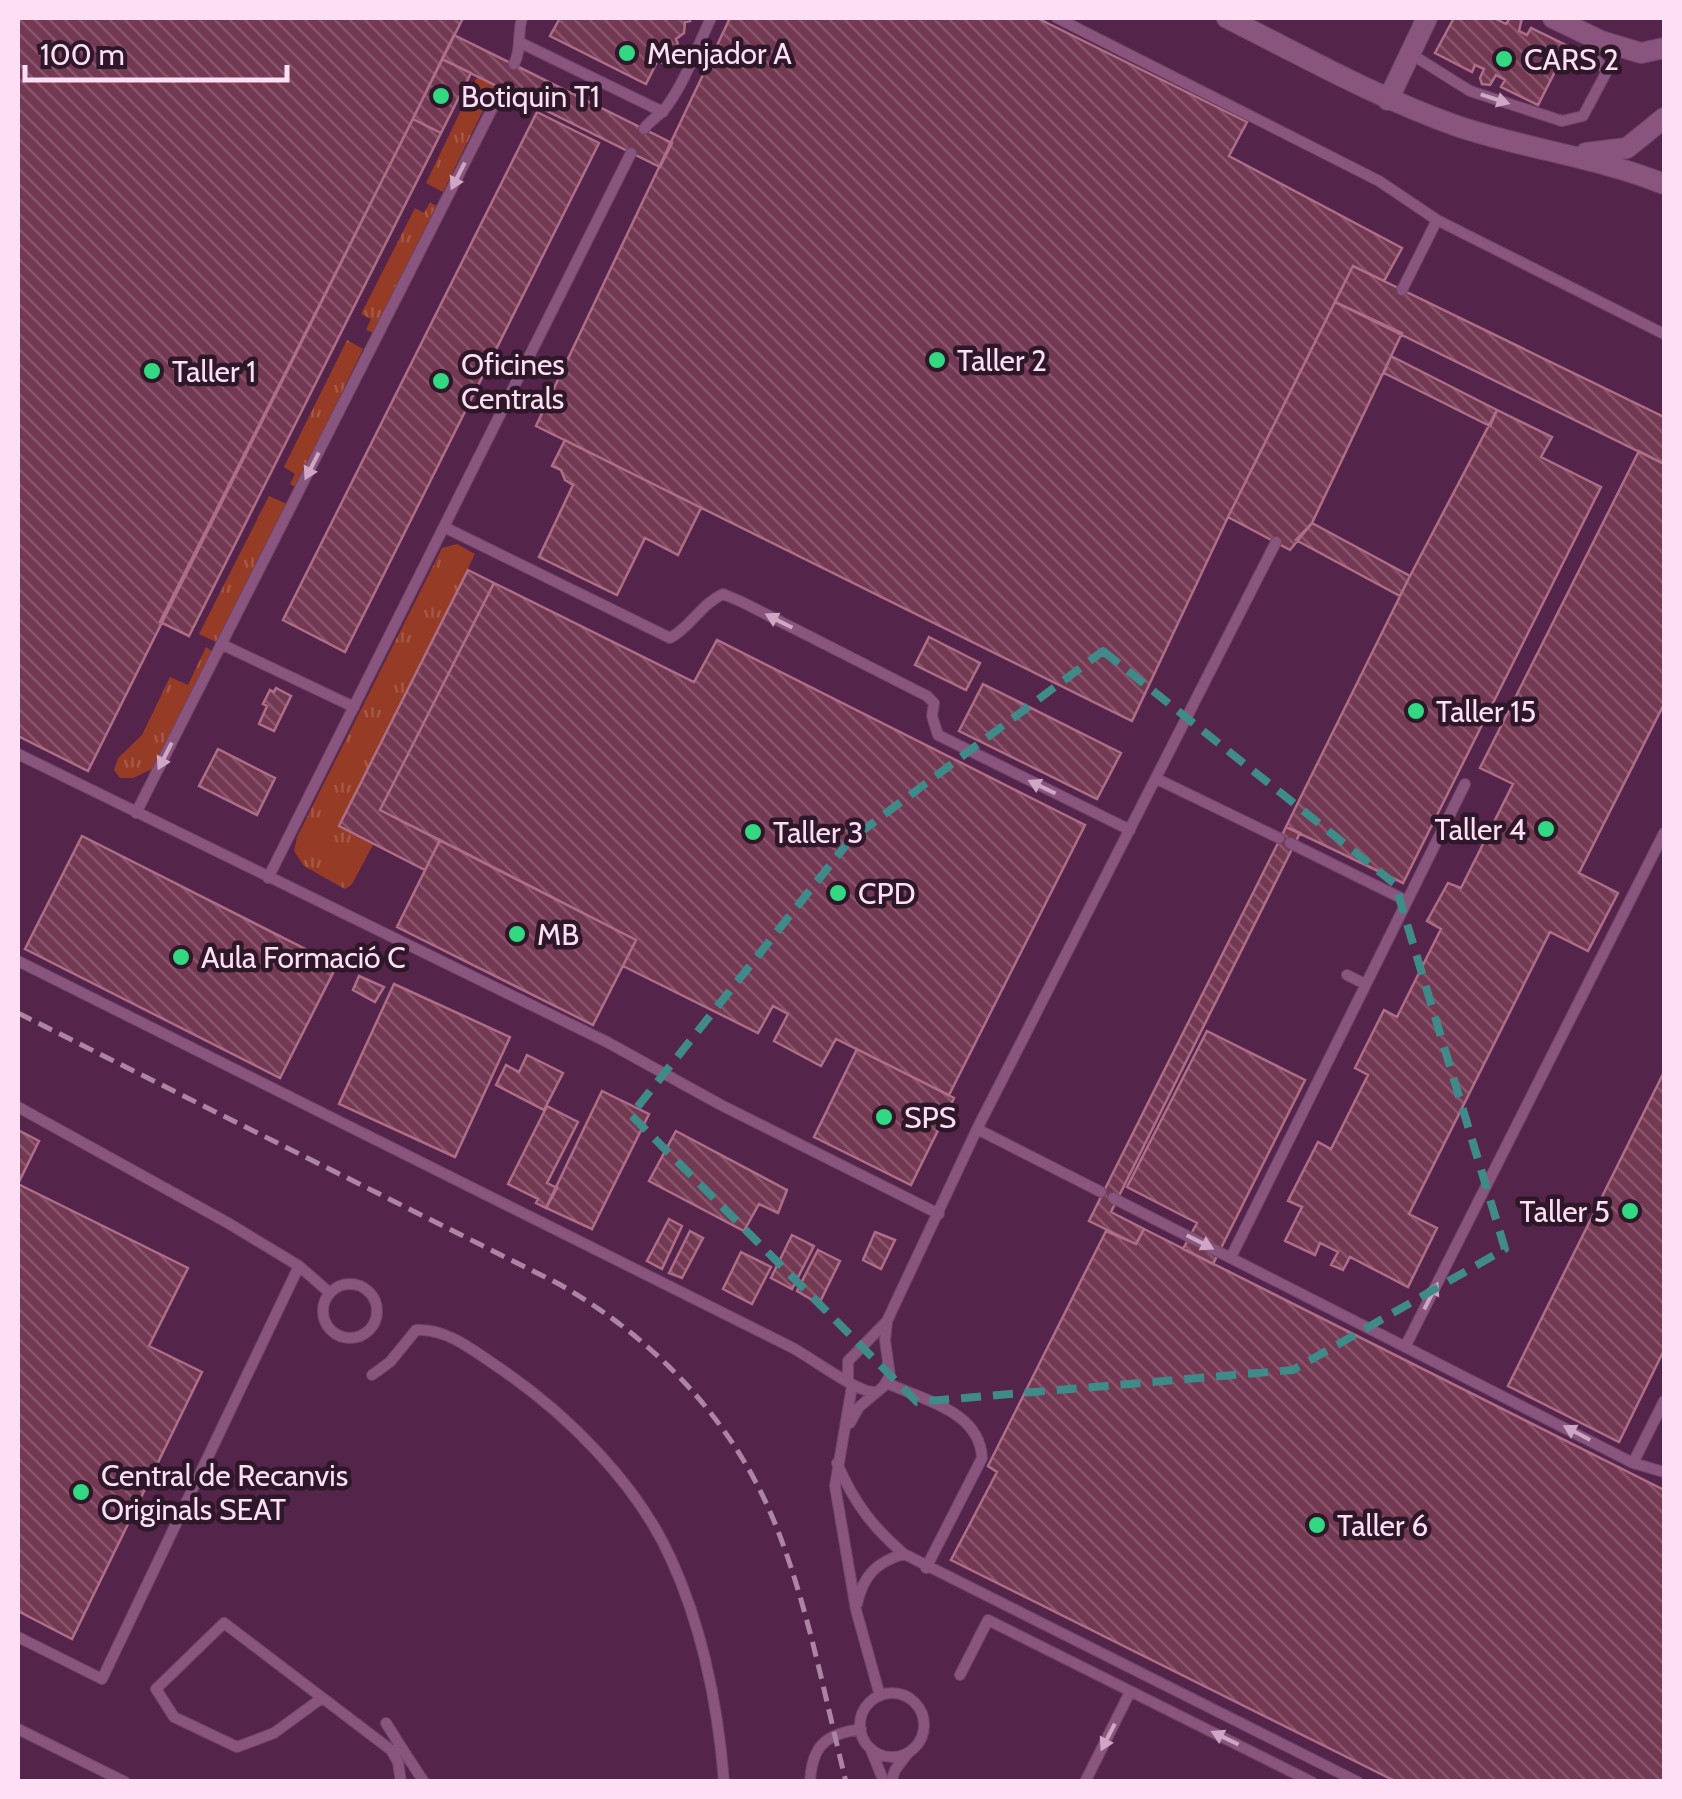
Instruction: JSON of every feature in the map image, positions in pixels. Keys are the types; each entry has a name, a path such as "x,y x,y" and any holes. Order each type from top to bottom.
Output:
{"street":[{"path":"1227,18 1388,100 1461,127 1574,155 1664,184"},
{"path":"1388,100 1427,18"},
{"path":"1553,18 1601,41 1640,53 1664,48"},
{"path":"1574,155 1627,148 1664,118"}],"lane":[{"path":"514,64 520,54 522,18"},
{"path":"644,129 676,93 711,18"},
{"path":"1057,18 1379,180 1437,220 1664,334"},
{"path":"1410,54 1470,91 1542,116 1573,121 1583,116 1607,71 1591,55 1601,41"},
{"path":"519,42 663,112"},
{"path":"136,812 502,89"},
{"path":"268,878 631,153"},
{"path":"1402,290 1437,220"},
{"path":"444,527 670,638 683,631 710,600 723,594 927,696 934,703 932,716 938,735 1130,830"},
{"path":"846,1430 859,1408 887,1383 890,1376 884,1340 888,1321 977,1129 1276,542"},
{"path":"222,644 354,707"},
{"path":"18,754 607,1042 721,1105 938,1214"},
{"path":"1157,779 1407,901"},
{"path":"1231,1258 1465,784"},
{"path":"1405,1347 1664,833"},
{"path":"18,961 814,1358 850,1382 874,1392"},
{"path":"1348,975 1365,984"},
{"path":"18,1107 228,1223 300,1266 330,1292"},
{"path":"977,1129 1101,1192"},
{"path":"1113,1198 1633,1463 1664,1472"},
{"path":"18,1637 102,1679 300,1266"},
{"path":"349,1283 363,1286 377,1306 373,1327 356,1338 337,1336 324,1321 322,1312 330,1292 349,1283"},
{"path":"814,1358 848,1361 888,1321"},
{"path":"372,1376 390,1362 416,1330 429,1329 459,1341 518,1381 596,1453 636,1501 670,1555 683,1588 714,1689 724,1782"},
{"path":"861,1349 872,1348 887,1357"},
{"path":"848,1361 850,1382 846,1430 837,1464 837,1506 856,1610 880,1696"},
{"path":"887,1383 963,1417 981,1441 982,1458 926,1568"},
{"path":"1633,1463 1664,1402"},
{"path":"837,1464 860,1509 883,1537 926,1568 1358,1782"},
{"path":"856,1610 870,1572 878,1564 904,1554"},
{"path":"960,1675 988,1620 1312,1782"},
{"path":"322,1698 274,1733 236,1747 174,1717 156,1689 224,1624 397,1750 424,1782"},
{"path":"1085,1782 1130,1692"},
{"path":"900,1694 918,1706 924,1726 922,1736 888,1782 860,1729 864,1709 880,1696 900,1694"},
{"path":"386,1723 397,1750 401,1782"},
{"path":"18,1728 125,1782"},
{"path":"810,1782 811,1760 818,1746 834,1736 860,1729"},
{"path":"871,1749 882,1756 896,1757 909,1752"}],"highlighted area":[{"path":"1103,651 1395,884 1505,1249 1293,1370 917,1402 631,1115 850,840"}],"green space":[{"path":"477,77 495,86 443,192 426,183"},
{"path":"430,202 436,206 373,333 366,330 371,319 361,314 415,208 424,213"},
{"path":"347,340 363,349 296,487 290,484 295,474 284,467"},
{"path":"269,496 287,504 216,642 199,634"},
{"path":"457,544 475,554 340,825 374,843 352,884 345,889 304,866 294,851 297,837 442,548"},
{"path":"206,647 212,651 154,768 133,778 120,778 114,770 118,758 142,735 170,677 188,685"}],"building":[{"name":"Taller 1","path":"18,18 463,18 88,771 18,736"},
{"name":"Menjador A","path":"560,18 690,21 685,22 684,33 676,39 678,44 664,64 658,60 646,84 550,36"},
{"name":"Taller 2","path":"730,18 1037,18 1247,122 1229,156 1402,248 1384,281 1353,266 1132,721 536,426"},
{"name":"CARS 2","path":"1454,18 1499,18 1506,24 1510,18 1522,18 1519,31 1527,35 1531,28 1568,46 1538,105 1501,87 1505,80 1496,75 1490,85 1482,84 1484,69 1475,65 1472,72 1435,53"},
{"path":"454,35 672,143 660,167 442,59"},
{"name":"Botiquin T1","path":"442,59 471,73 441,133 413,119"},
{"name":"Oficines Centrals","path":"537,112 599,143 345,652 283,620"},
{"path":"413,119 441,133 189,636 160,622"},
{"path":"1353,266 1664,417 1664,464 1335,302"},
{"path":"1335,302 1402,333 1312,523 1290,550 1228,517"},
{"path":"1391,356 1497,410 1490,426 1384,373"},
{"name":"Taller 15","path":"1497,410 1552,437 1541,457 1601,487 1403,883 1286,827"},
{"path":"565,440 701,508 678,555 645,538 617,595 539,557 573,485 565,480 561,470 552,466"},
{"name":"Taller 4","path":"1639,451 1664,464 1664,704 1579,873 1618,893 1588,951 1550,932 1409,1214 1437,1228 1408,1287 1350,1257 1343,1270 1331,1265 1338,1252 1320,1243 1315,1255 1285,1241 1302,1207 1288,1201 1318,1142 1331,1149 1368,1075 1355,1068 1384,1010 1397,1017 1441,929 1427,921 1448,883 1461,888 1513,784 1480,768"},
{"path":"1312,523 1410,576 1400,596 1296,540"},
{"path":"468,570 494,583 380,810 440,840 425,870 339,826"},
{"name":"Taller 3","path":"494,583 694,682 717,640 1085,825 949,1095 836,1039 821,1066 774,1041 788,1014 773,1006 758,1033 623,966 636,940 380,810"},
{"path":"929,637 980,663 966,690 915,665"},
{"path":"983,684 1121,753 1097,799 959,731"},
{"path":"276,688 291,696 274,731 259,724 267,706 263,704 270,690 274,692"},
{"path":"218,749 275,778 257,815 199,786"},
{"path":"1286,827 1300,833 1111,1212 1144,1229 1136,1244 1089,1221"},
{"name":"Aula Formació C","path":"82,836 337,965 280,1078 25,949"},
{"name":"MB","path":"440,840 636,940 593,1025 397,927"},
{"path":"359,976 384,987 375,1002 353,990"},
{"path":"394,984 510,1037 455,1157 339,1104"},
{"path":"1207,1031 1305,1080 1213,1264 1183,1249 1197,1223 1127,1187"},
{"name":"SPS","path":"857,1049 954,1098 911,1185 814,1137"},
{"path":"527,1055 563,1073 544,1110 496,1085 506,1065 519,1072"},
{"name":"Taller 5","path":"1664,1072 1664,1350 1619,1442 1508,1386"},
{"path":"602,1091 649,1114 592,1229 546,1208"},
{"path":"547,1106 578,1122 547,1183 557,1188 546,1208 536,1203 538,1199 508,1184"},
{"path":"18,1130 39,1141 18,1184"},
{"path":"676,1131 787,1190 778,1213 759,1204 744,1231 649,1181"},
{"name":"Central de Recanvis Originals SEAT","path":"18,1184 188,1268 149,1346 202,1372 72,1639 18,1611"},
{"path":"669,1219 682,1226 662,1269 647,1261"},
{"name":"Taller 6","path":"1144,1229 1664,1490 1664,1782 1397,1782 951,1560 997,1472 988,1466 1106,1231 1136,1244"},
{"path":"690,1231 703,1238 682,1278 669,1273"},
{"path":"875,1232 895,1240 881,1269 863,1260"},
{"path":"792,1235 814,1246 792,1289 771,1278"},
{"path":"818,1250 840,1261 819,1304 797,1291"},
{"path":"741,1252 771,1267 752,1304 723,1289"}],"railway":[{"path":"18,1013 559,1284 595,1306 661,1359 717,1421 761,1492 789,1561 808,1623 846,1782"}],"place":[{"name":"Menjador A","path":"627,53"},
{"name":"CARS 2","path":"1504,59"},
{"name":"Botiquin T1","path":"441,96"},
{"name":"Taller 2","path":"937,360"},
{"name":"Taller 1","path":"152,371"},
{"name":"Oficines Centrals","path":"441,381"},
{"name":"Taller 15","path":"1416,711"},
{"name":"Taller 4","path":"1546,829"},
{"name":"Taller 3","path":"753,832"},
{"name":"CPD","path":"838,893"},
{"name":"MB","path":"517,934"},
{"name":"Aula Formació C","path":"181,957"},
{"name":"SPS","path":"884,1117"},
{"name":"Taller 5","path":"1630,1211"},
{"name":"Central de Recanvis Originals SEAT","path":"81,1492"},
{"name":"Taller 6","path":"1317,1525"}]}
